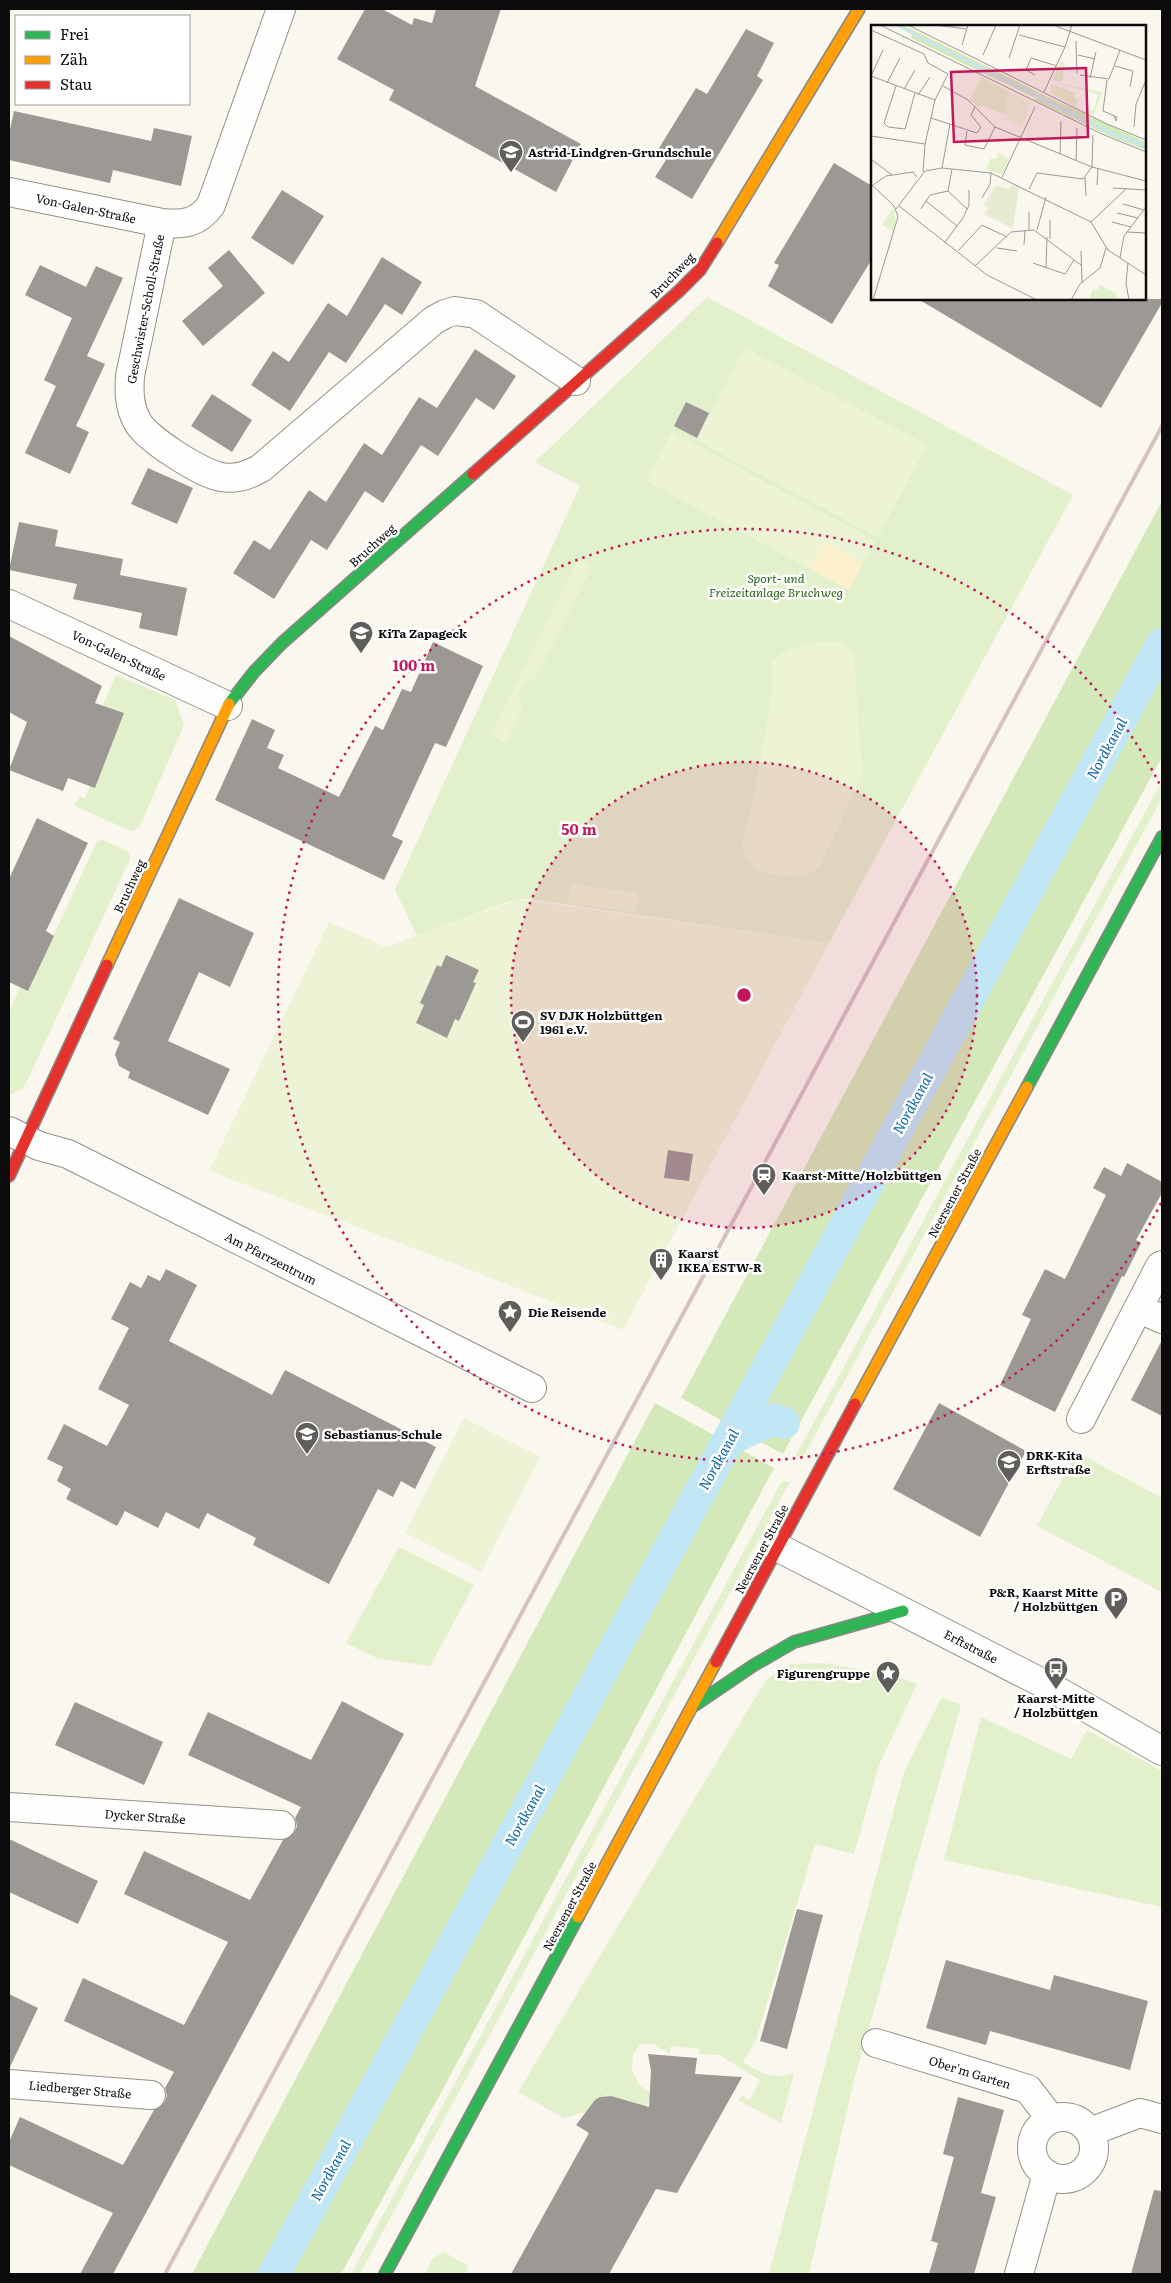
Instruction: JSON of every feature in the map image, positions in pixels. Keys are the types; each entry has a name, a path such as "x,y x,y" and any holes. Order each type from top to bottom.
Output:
{"main road":[{"name":"Bruchweg","path":"9,1176 17,1135 228,706 254,672 282,642 679,291 700,270 859,9"},
{"name":"Neersener Straße","path":"385,2274 1162,837"},
{"path":"692,1707 754,1664 794,1642 903,1611"}],"street":[{"name":"Geschwister-Scholl-Straße","path":"281,9 211,205 198,220 188,224 162,223 130,376 129,392 131,407 137,422 147,435 204,472 221,477 235,478 249,474 261,468 434,320 445,314 461,312 476,314 576,381"},
{"name":"Von-Galen-Straße","path":"9,192 162,223"},
{"name":"Von-Galen-Straße","path":"9,604 228,706"},
{"name":"Am Pfarrzentrum","path":"17,1135 68,1154 532,1388"},
{"path":"1081,1419 1162,1265"},
{"path":"1138,1308 1162,1319"},
{"name":"Erftstraße","path":"777,1547 1048,1686 1162,1751"},
{"name":"Dycker Straße","path":"9,1807 281,1825"},
{"name":"Ober'm Garten","path":"876,2043 1028,2089 1051,2119"},
{"name":"Liedberger Straße","path":"9,2084 151,2095"},
{"path":"1090,2132 1140,2113 1162,2119"},
{"path":"1069,2117 1077,2120 1090,2132 1094,2142 1091,2162 1085,2170 1076,2176 1056,2178 1039,2168 1034,2159 1033,2141 1036,2132 1051,2119 1069,2117"},
{"path":"1019,2274 1047,2174"}],"green space":[{"name":"Sport- und Freizeitanlage Bruchweg","path":"707,297 1073,495 829,943 529,899 507,902 417,936 395,890 580,486 535,462"},
{"path":"745,348 927,445 878,537 696,440"},
{"path":"672,432 875,541 863,563 825,542 810,569 646,481"},
{"path":"1162,501 1162,757 783,1454 681,1398"},
{"path":"578,559 592,566 535,679 521,685 518,694 522,710 506,743 491,735"},
{"path":"836,641 850,649 854,658 862,772 820,865 815,870 797,877 762,872 753,867 746,859 743,841 752,805 767,724 772,692 772,662 778,656 793,648 819,642"},
{"path":"116,675 175,700 184,725 139,828 131,831 75,806 79,796 85,798 90,786 95,788 124,714 103,705"},
{"path":"1162,781 1162,798 801,1461 796,1455"},
{"path":"103,840 129,852 130,859 29,1077 23,1088 9,1095 9,1012 20,987 28,991 97,841"},
{"path":"571,884 638,893 636,913 568,903"},
{"name":"SV DJK Holzbüttgen 1961 e.V.","path":"518,899 829,943 623,1330 209,1171 329,922 386,947"},
{"path":"655,1403 774,1468 443,2089 341,2274 192,2274"},
{"path":"464,1418 540,1457 481,1572 405,1533"},
{"path":"1077,1452 1162,1498 1162,1592 1037,1526"},
{"path":"782,1481 790,1482 360,2274 351,2274"},
{"path":"399,1547 474,1585 430,1666 377,1658 346,1643"},
{"path":"824,1663 894,1675 917,1684 879,1765 854,1854 815,1844 756,2040 743,2062 767,2074 780,2076 794,2073 781,2123 738,2100 742,2096 750,2100 760,2080 719,2055 699,2054 699,2049 671,2046 670,2054 653,2044 640,2044 633,2054 632,2071 640,2086 650,2092 652,2097 640,2114 618,2098 607,2095 600,2097 586,2112 564,2118 518,2092 766,1680 790,1664"},
{"path":"942,1697 961,1705 854,2080 809,2274 769,2274 904,1772"},
{"path":"981,1717 1071,1759 1087,1730 1162,1771 1162,1907 944,1860"},
{"path":"444,2252 467,2265 468,2269 465,2274 425,2274 433,2258"}],"sand":[{"path":"825,542 863,563 849,590 810,569"}],"building":[{"path":"365,9 382,9 412,25 414,18 432,23 436,9 501,9 475,86 581,144 556,192 389,100 394,90 337,59"},
{"path":"746,29 774,43 757,76 763,80 692,199 655,177 666,160 656,153 696,88 707,94"},
{"path":"14,111 151,141 154,128 192,136 181,186 113,170 110,183 9,160 9,134"},
{"path":"834,163 871,185 871,261 832,324 768,286 779,265 774,263"},
{"path":"282,190 324,216 293,265 251,238"},
{"path":"229,250 265,293 203,346 182,321 223,286 208,268"},
{"path":"382,257 422,282 402,315 385,304 346,363 329,352 290,411 251,385 273,351 289,362 328,303 347,316"},
{"path":"40,265 86,287 96,266 123,278 87,356 105,364 76,426 89,432 70,474 25,453 56,386 44,380 72,318 25,295"},
{"path":"1162,299 1162,303 1101,408 920,300"},
{"path":"475,349 516,376 494,410 476,398 438,456 421,445 383,503 365,491 327,550 311,540 274,599 233,573 254,540 270,550 309,490 326,502 364,443 382,455 419,397 437,408"},
{"path":"212,394 252,420 232,452 191,426"},
{"path":"686,402 709,413 697,438 674,426"},
{"path":"148,468 193,488 177,524 131,504"},
{"path":"19,522 58,530 55,546 123,559 120,575 187,588 177,636 139,628 142,613 73,599 77,584 9,570"},
{"path":"9,636 102,686 95,703 124,713 95,788 68,778 63,791 9,770 27,722 9,712"},
{"path":"433,642 483,666 446,747 435,743 392,836 403,841 384,880 215,800 252,719 275,730 267,748 284,755 278,768 339,797 375,726 383,730 402,689 411,692"},
{"path":"37,818 88,843 46,931 54,936 28,991 9,982 9,879"},
{"path":"179,898 254,933 230,987 199,972 168,1041 230,1069 208,1115 128,1078 130,1072 119,1066 115,1054 120,1042 113,1039"},
{"path":"446,955 479,970 473,982 476,983 459,1021 455,1019 447,1038 416,1023 424,1005 420,1003 437,965 441,967"},
{"path":"668,1150 693,1154 689,1181 664,1178"},
{"path":"1127,1163 1162,1182 1162,1193 1136,1240 1141,1243 1124,1277 1122,1276 1055,1412 1000,1385 1031,1319 1022,1315 1045,1269 1065,1279 1106,1195 1093,1188 1104,1167 1121,1176"},
{"name":"Sebastianus-Schule","path":"166,1269 197,1285 169,1341 272,1395 285,1370 436,1447 415,1489 401,1481 393,1497 378,1489 329,1584 253,1545 256,1538 207,1513 199,1529 166,1512 158,1528 125,1511 117,1526 66,1499 71,1489 57,1481 63,1467 47,1459 64,1424 107,1446 129,1405 98,1389 129,1328 111,1319 130,1282 141,1288 148,1275 160,1281"},
{"path":"1162,1340 1162,1416 1131,1400"},
{"path":"939,1403 1026,1451 980,1537 893,1489"},
{"path":"342,1701 404,1734 113,2274 80,2274 113,2213 9,2165 9,2142 20,2117 123,2165 154,2110 164,2103 167,2096 165,2088 174,2072 64,2021 83,1978 184,2025 228,1942 124,1894 144,1851 250,1900 283,1840 294,1833 297,1826 295,1818 301,1807 188,1755 208,1712 311,1760"},
{"path":"75,1702 163,1742 144,1785 55,1745"},
{"path":"9,1839 98,1881 78,1924 9,1892"},
{"path":"797,1909 823,1915 787,2049 760,2041"},
{"path":"946,1960 1050,1990 1054,1975 1148,2001 1130,2070 990,2031 986,2045 926,2028"},
{"path":"9,1994 38,2008 9,2069"},
{"path":"648,2054 697,2058 695,2074 742,2077 677,2193 656,2189 609,2274 511,2274 589,2133 576,2125 595,2100 600,2097 611,2096 649,2107 651,2071"},
{"path":"958,2097 1004,2110 981,2193 996,2197 974,2274 929,2274 938,2243 931,2241 954,2157 943,2154"},
{"path":"1154,2190 1162,2191 1162,2274 1131,2274"}],"waterway":[{"name":"Nordkanal","path":"274,2274 1162,644"},
{"path":"729,1440 773,1419 784,1423"}],"railway":[{"path":"165,2274 1162,426"}],"traffic: fast":[{"path":"229,704 254,672 282,643 473,474"},
{"path":"1027,1087 1162,837"},
{"path":"695,1705 754,1665 794,1642 903,1611"},
{"path":"385,2274 578,1917"}],"traffic: slow":[{"path":"717,243 859,9"},
{"path":"107,965 229,704"},
{"path":"855,1404 1027,1087"},
{"path":"578,1917 716,1662"}],"traffic: jam":[{"path":"473,474 679,291 700,270 717,243"},
{"path":"9,1176 107,965"},
{"path":"716,1662 855,1404"}],"place":[{"name":"Astrid-Lindgren-Grundschule","path":"511,173"},
{"name":"KiTa Zapageck","path":"361,654"},
{"name":"SV DJK Holzbüttgen 1961 e.V.","path":"523,1043"},
{"name":"Kaarst-Mitte/Holzbüttgen","path":"764,1196"},
{"name":"Kaarst IKEA ESTW-R","path":"661,1281"},
{"name":"Die Reisende","path":"510,1333"},
{"name":"Sebastianus-Schule","path":"307,1455"},
{"name":"DRK-Kita Erftstraße","path":"1009,1483"},
{"name":"P&R, Kaarst Mitte / Holzbüttgen","path":"1116,1620"},
{"name":"Kaarst-Mitte / Holzbüttgen","path":"1056,1690"},
{"name":"Figurengruppe","path":"888,1694"}]}
